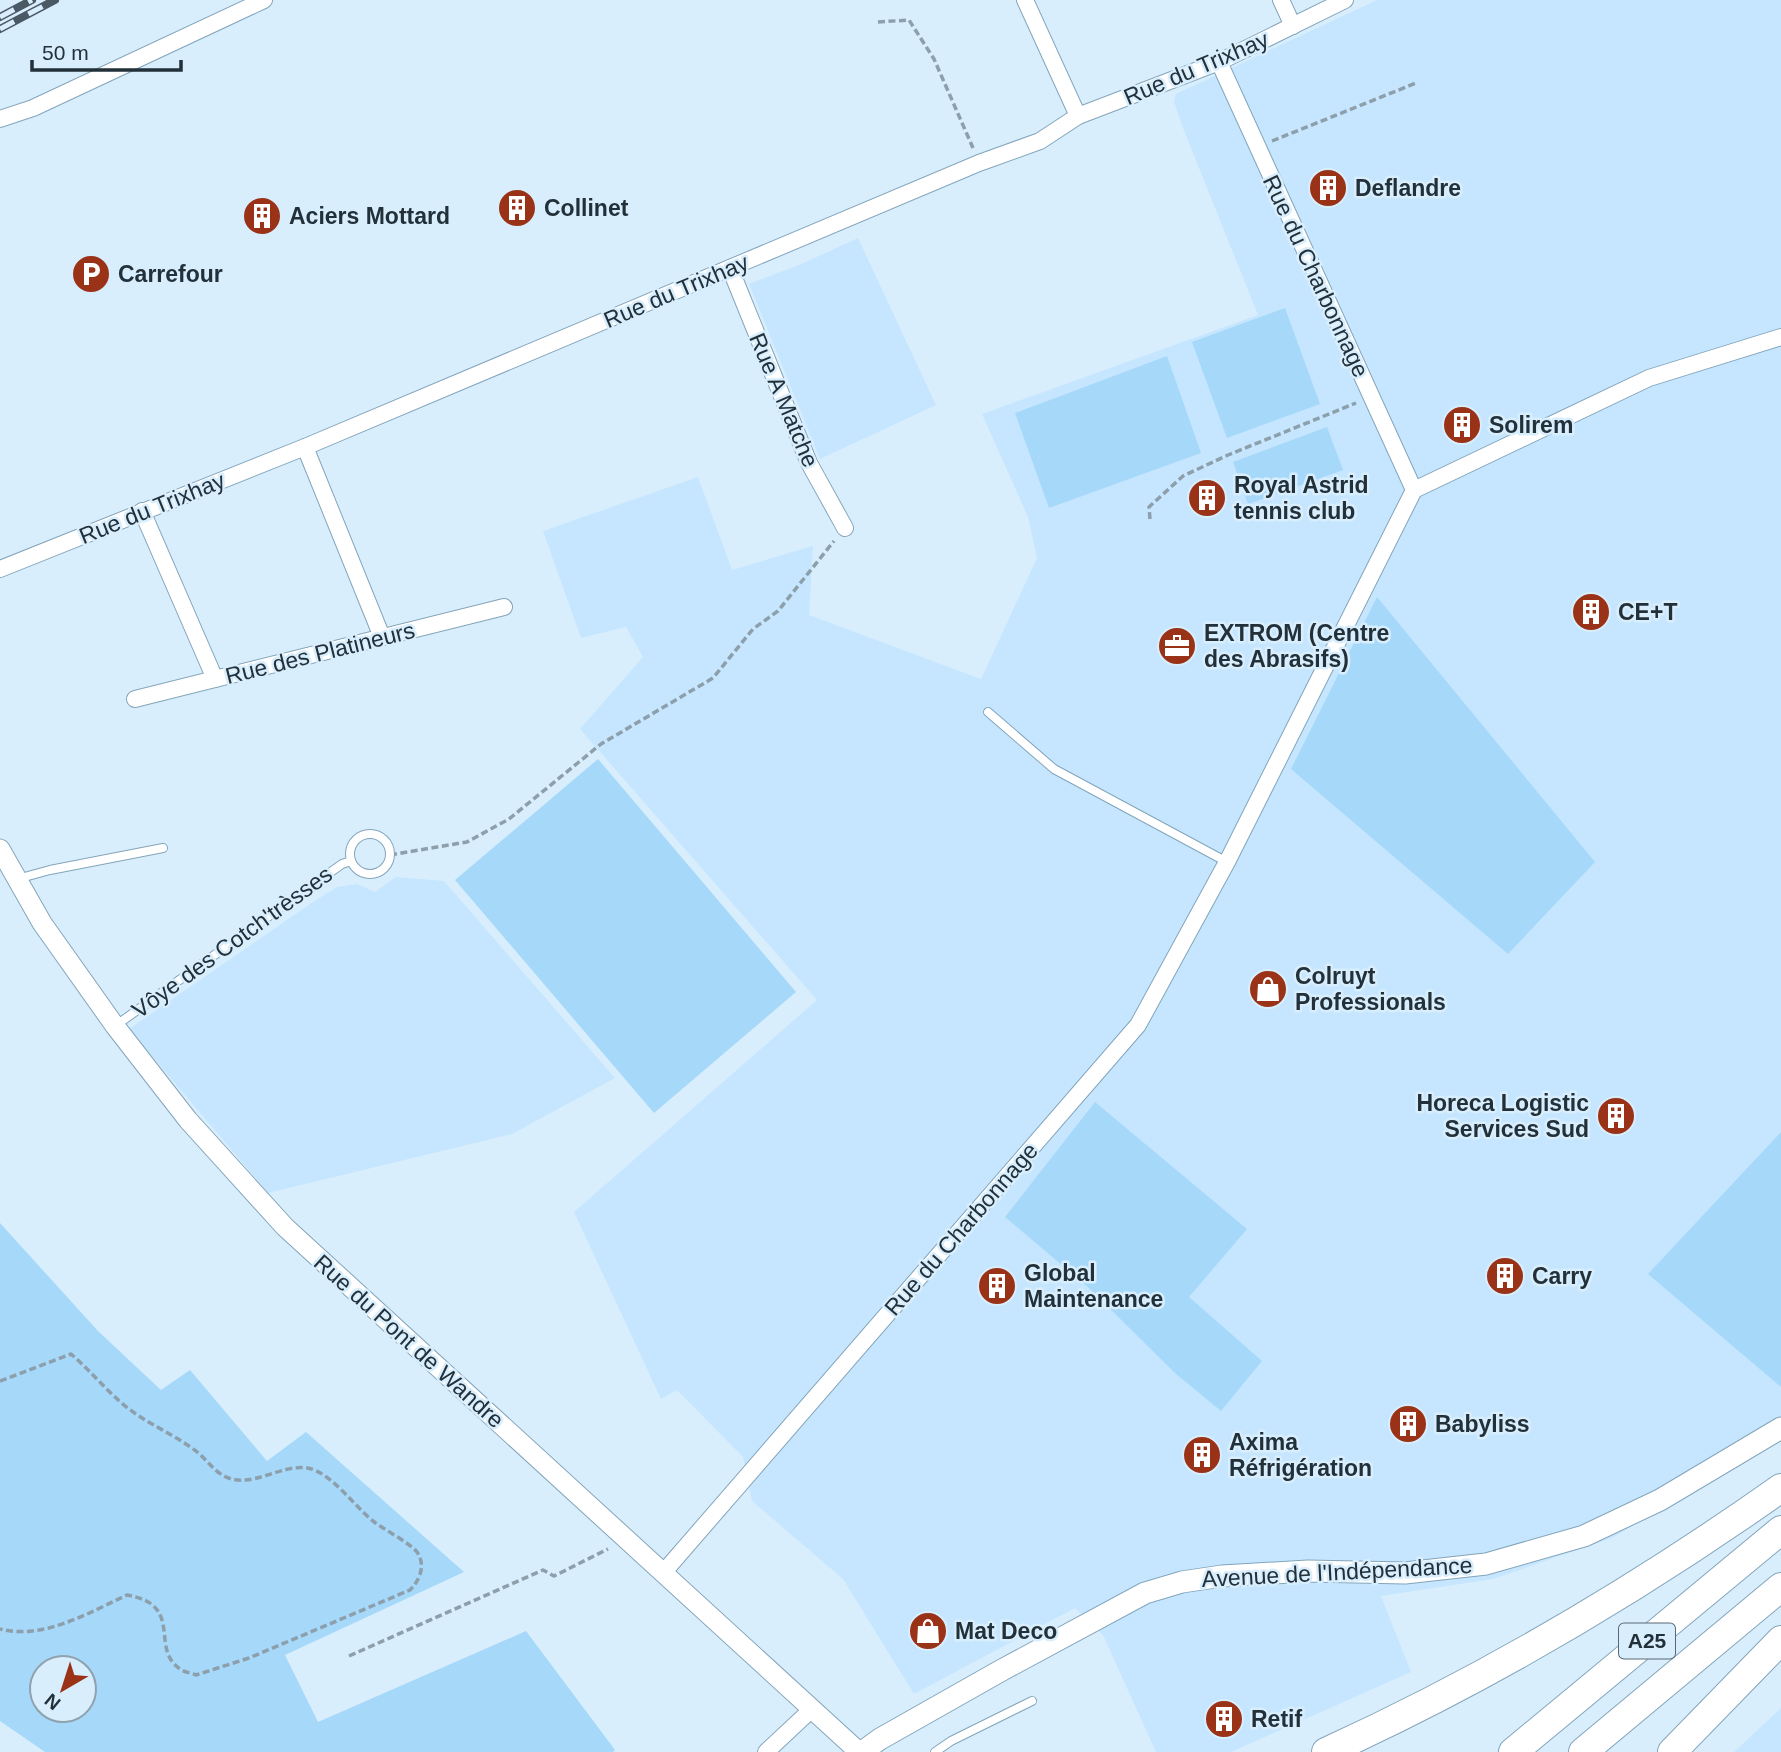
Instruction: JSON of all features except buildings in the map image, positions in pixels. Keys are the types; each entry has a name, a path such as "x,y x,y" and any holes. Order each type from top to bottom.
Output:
{"highway":[{"name":"A25","path":"1326,1752 1428,1702 1548,1638 1666,1565 1781,1488"},
{"name":"A25","path":"1513,1752 1781,1530"},
{"name":"A25","path":"1583,1752 1781,1587"},
{"path":"1672,1752 1781,1640"}],"main road":[{"name":"Avenue de l'Indépendance","path":"860,1752 1002,1670 1145,1593 1182,1582 1222,1576 1308,1571 1405,1573 1486,1564 1584,1536 1660,1500 1781,1429"}],"street":[{"path":"0,119 33,108 264,0"},
{"path":"1025,0 1078,116"},
{"path":"1281,0 1293,26"},
{"name":"Rue du Trixhay","path":"0,569 305,447 979,163 1040,141 1078,116 1219,62 1345,0"},
{"name":"Rue du Charbonnage","path":"663,1573 1138,1025 1227,862 1414,490 1219,62"},
{"name":"Rue A Matche","path":"730,268 809,463 845,528"},
{"path":"1414,490 1648,378 1781,337"},
{"path":"305,447 382,637"},
{"path":"142,511 215,679"},
{"name":"Rue des Platineurs","path":"135,699 504,607"},
{"name":"Rue du Pont de Wandre","path":"0,849 42,923 115,1026 188,1120 285,1227 860,1752"},
{"path":"766,1752 812,1709"}],"lane":[{"path":"988,712 1054,769 1227,862"},
{"path":"367,834 379,836 387,844 390,855 381,872 369,875 358,871 351,861 350,849 356,839 367,834"},
{"path":"17,879 163,848"},
{"name":"Vôye des Cotch'trèsses","path":"115,1026 342,864 351,861"},
{"path":"935,1752 1032,1701"}],"path":[{"path":"878,22 909,20 934,59 979,163"},
{"path":"1257,147 1416,83"},
{"path":"1150,519 1149,507 1183,476 1228,454 1371,397"},
{"path":"390,855 467,842 509,819 601,744 713,678 753,629 778,611 845,528"},
{"path":"0,1381 71,1354 87,1367 102,1387 129,1409 198,1452 212,1468 225,1477 237,1481 288,1469 307,1468 322,1474 371,1520 416,1552 421,1566 419,1581 410,1590 249,1658 196,1675 180,1669 170,1657 156,1606 142,1598 127,1595 41,1631 22,1633 0,1629"},
{"path":"349,1656 543,1570 554,1576 606,1550 624,1537"}],"shaded area":[{"path":"1377,0 1781,0 1781,1132 1649,1274 1781,1387 1781,1440 1612,1538 1493,1579 1381,1596 1411,1672 1231,1752 1156,1752 1103,1635 1075,1608 914,1694 843,1579 752,1501 743,1457 677,1390 661,1399 574,1212 817,1000 580,729 643,657 626,627 581,638 543,531 698,477 732,570 813,546 809,615 981,679 1037,558 1028,517 982,414 1258,315 1183,128 1174,102 1176,94"},
{"path":"858,238 936,405 820,459 749,284"},
{"path":"1285,308 1320,404 1227,438 1192,342"},
{"path":"1167,356 1201,453 1049,508 1015,413"},
{"path":"1327,427 1343,470 1248,504 1233,462"},
{"path":"1377,597 1595,862 1508,954 1291,769"},
{"path":"598,759 796,992 654,1113 455,880"},
{"path":"396,877 444,881 615,1078 512,1134 268,1193 129,1029 337,887 357,884 375,892"},
{"path":"1095,1102 1247,1229 1189,1297 1262,1361 1221,1411 1176,1374 1089,1288 1005,1217"},
{"path":"1781,1132 1781,1387 1648,1274"},
{"path":"0,1223 98,1331 161,1390 190,1370 267,1461 306,1432 464,1572 285,1655 318,1722 526,1631 615,1750 613,1752 45,1752 0,1721"},
{"path":"1781,1708 1781,1752 1734,1752"}],"railway":[{"path":"0,17 32,0"},
{"path":"0,29 55,0"}],"place":[{"name":"Deflandre","path":"1328,188"},
{"name":"Collinet","path":"517,208"},
{"name":"Aciers Mottard","path":"262,216"},
{"name":"Carrefour","path":"91,274"},
{"name":"Solirem","path":"1462,425"},
{"name":"Royal Astrid tennis club","path":"1207,498"},
{"name":"CE+T","path":"1591,612"},
{"name":"EXTROM (Centre des Abrasifs)","path":"1177,646"},
{"name":"Colruyt Professionals","path":"1268,989"},
{"name":"Horeca Logistic Services Sud","path":"1616,1116"},
{"name":"Carry","path":"1505,1276"},
{"name":"Global Maintenance","path":"997,1286"},
{"name":"Babyliss","path":"1408,1424"},
{"name":"Axima Réfrigération","path":"1202,1455"},
{"name":"Mat Deco","path":"928,1631"},
{"name":"Retif","path":"1224,1719"}]}
